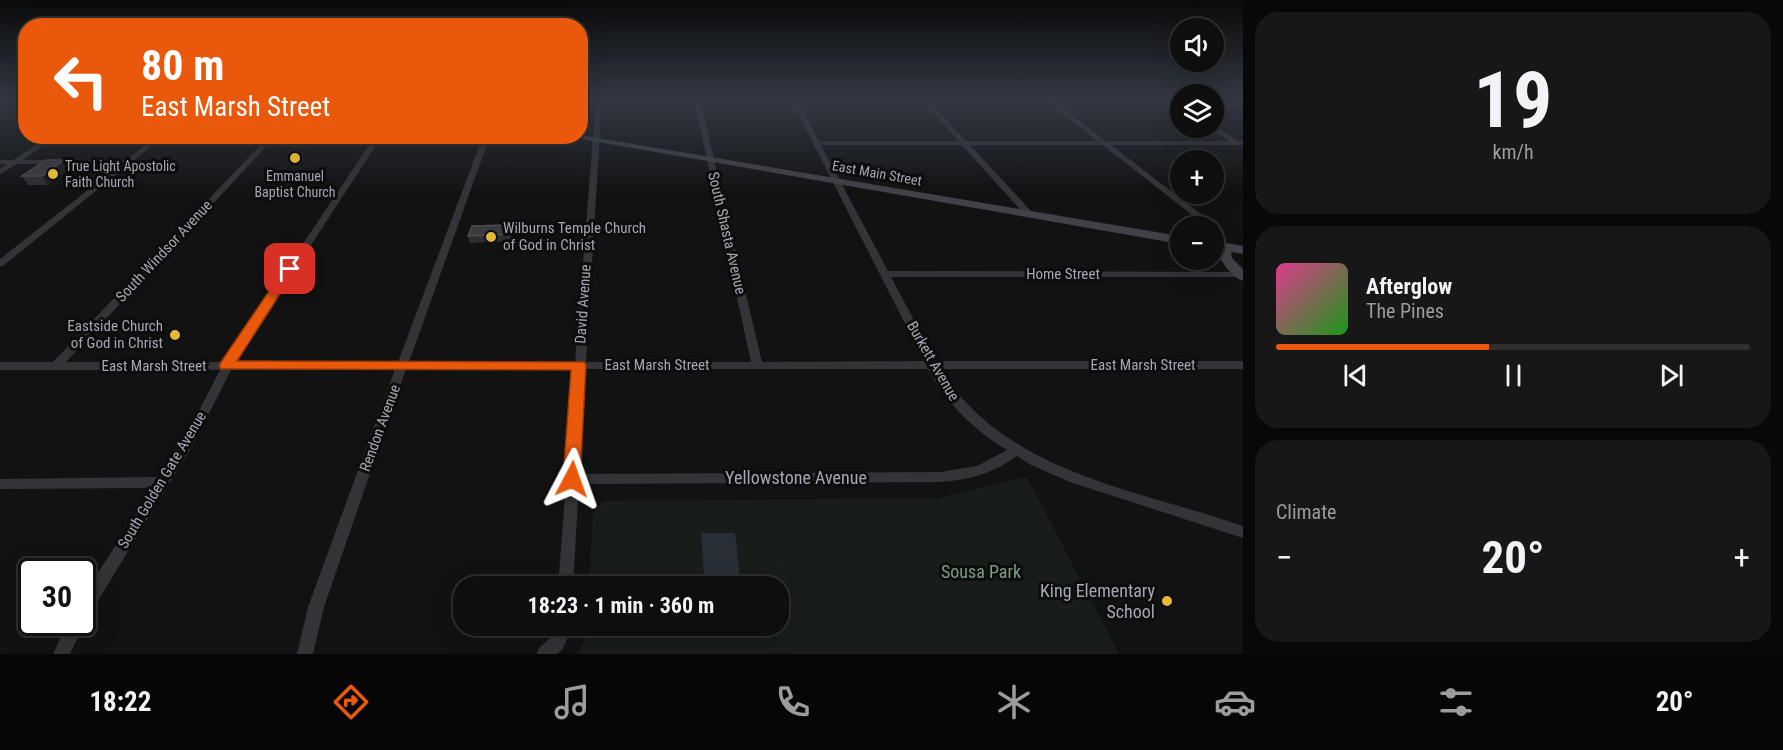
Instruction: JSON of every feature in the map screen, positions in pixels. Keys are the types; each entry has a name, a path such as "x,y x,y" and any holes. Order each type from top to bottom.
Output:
{"main road":[{"name":"East Main Street","path":"588,140 1170,238"},
{"path":"1224,247 1243,250"},
{"path":"1224,256 1242,276"}],"street":[{"name":"David Avenue","path":"566,576 597,131"},
{"name":"South Shasta Avenue","path":"704,131 757,365"},
{"name":"Burkett Avenue","path":"810,131 932,365 961,408 996,439 1015,452 1080,481 1243,532"},
{"path":"952,131 1029,214"},
{"path":"1088,131 1197,216"},
{"path":"1224,135 1241,144"},
{"path":"817,143 1241,144"},
{"path":"0,172 42,144"},
{"path":"0,264 151,144"},
{"name":"South Windsor Avenue","path":"56,366 265,144"},
{"name":"South Golden Gate Avenue","path":"96,590 190,440 226,366 374,144"},
{"name":"Rendon Avenue","path":"305,654 316,608 402,365 484,144"},
{"path":"0,162 129,162"},
{"name":"Home Street","path":"885,274 1242,276"},
{"name":"East Marsh Street","path":"0,366 1243,365"},
{"name":"Yellowstone Avenue","path":"572,479 941,477 983,470 996,465 1015,452"},
{"path":"0,484 165,482"},
{"path":"59,653 69,636"},
{"path":"545,654 556,645 560,636"}],"green space":[{"name":"Sousa Park","path":"1027,477 1119,654 577,654 586,636 789,636 789,576 590,576 593,513 603,501 938,498"}],"shaded area":[{"path":"701,533 735,533 740,576 704,576"}],"building":[{"path":"46,160 64,160 42,176 22,176"},
{"path":"512,225 510,234 468,236 472,226"}],"place":[{"name":"Emmanuel Baptist Church","path":"295,158"},
{"name":"True Light Apostolic Faith Church","path":"53,174"},
{"name":"Wilburns Temple Church of God in Christ","path":"491,237"},
{"name":"Eastside Church of God in Christ","path":"175,335"},
{"name":"King Elementary School","path":"1167,601"}],"route":[{"path":"290,269 226,366 579,365 572,479"}]}
